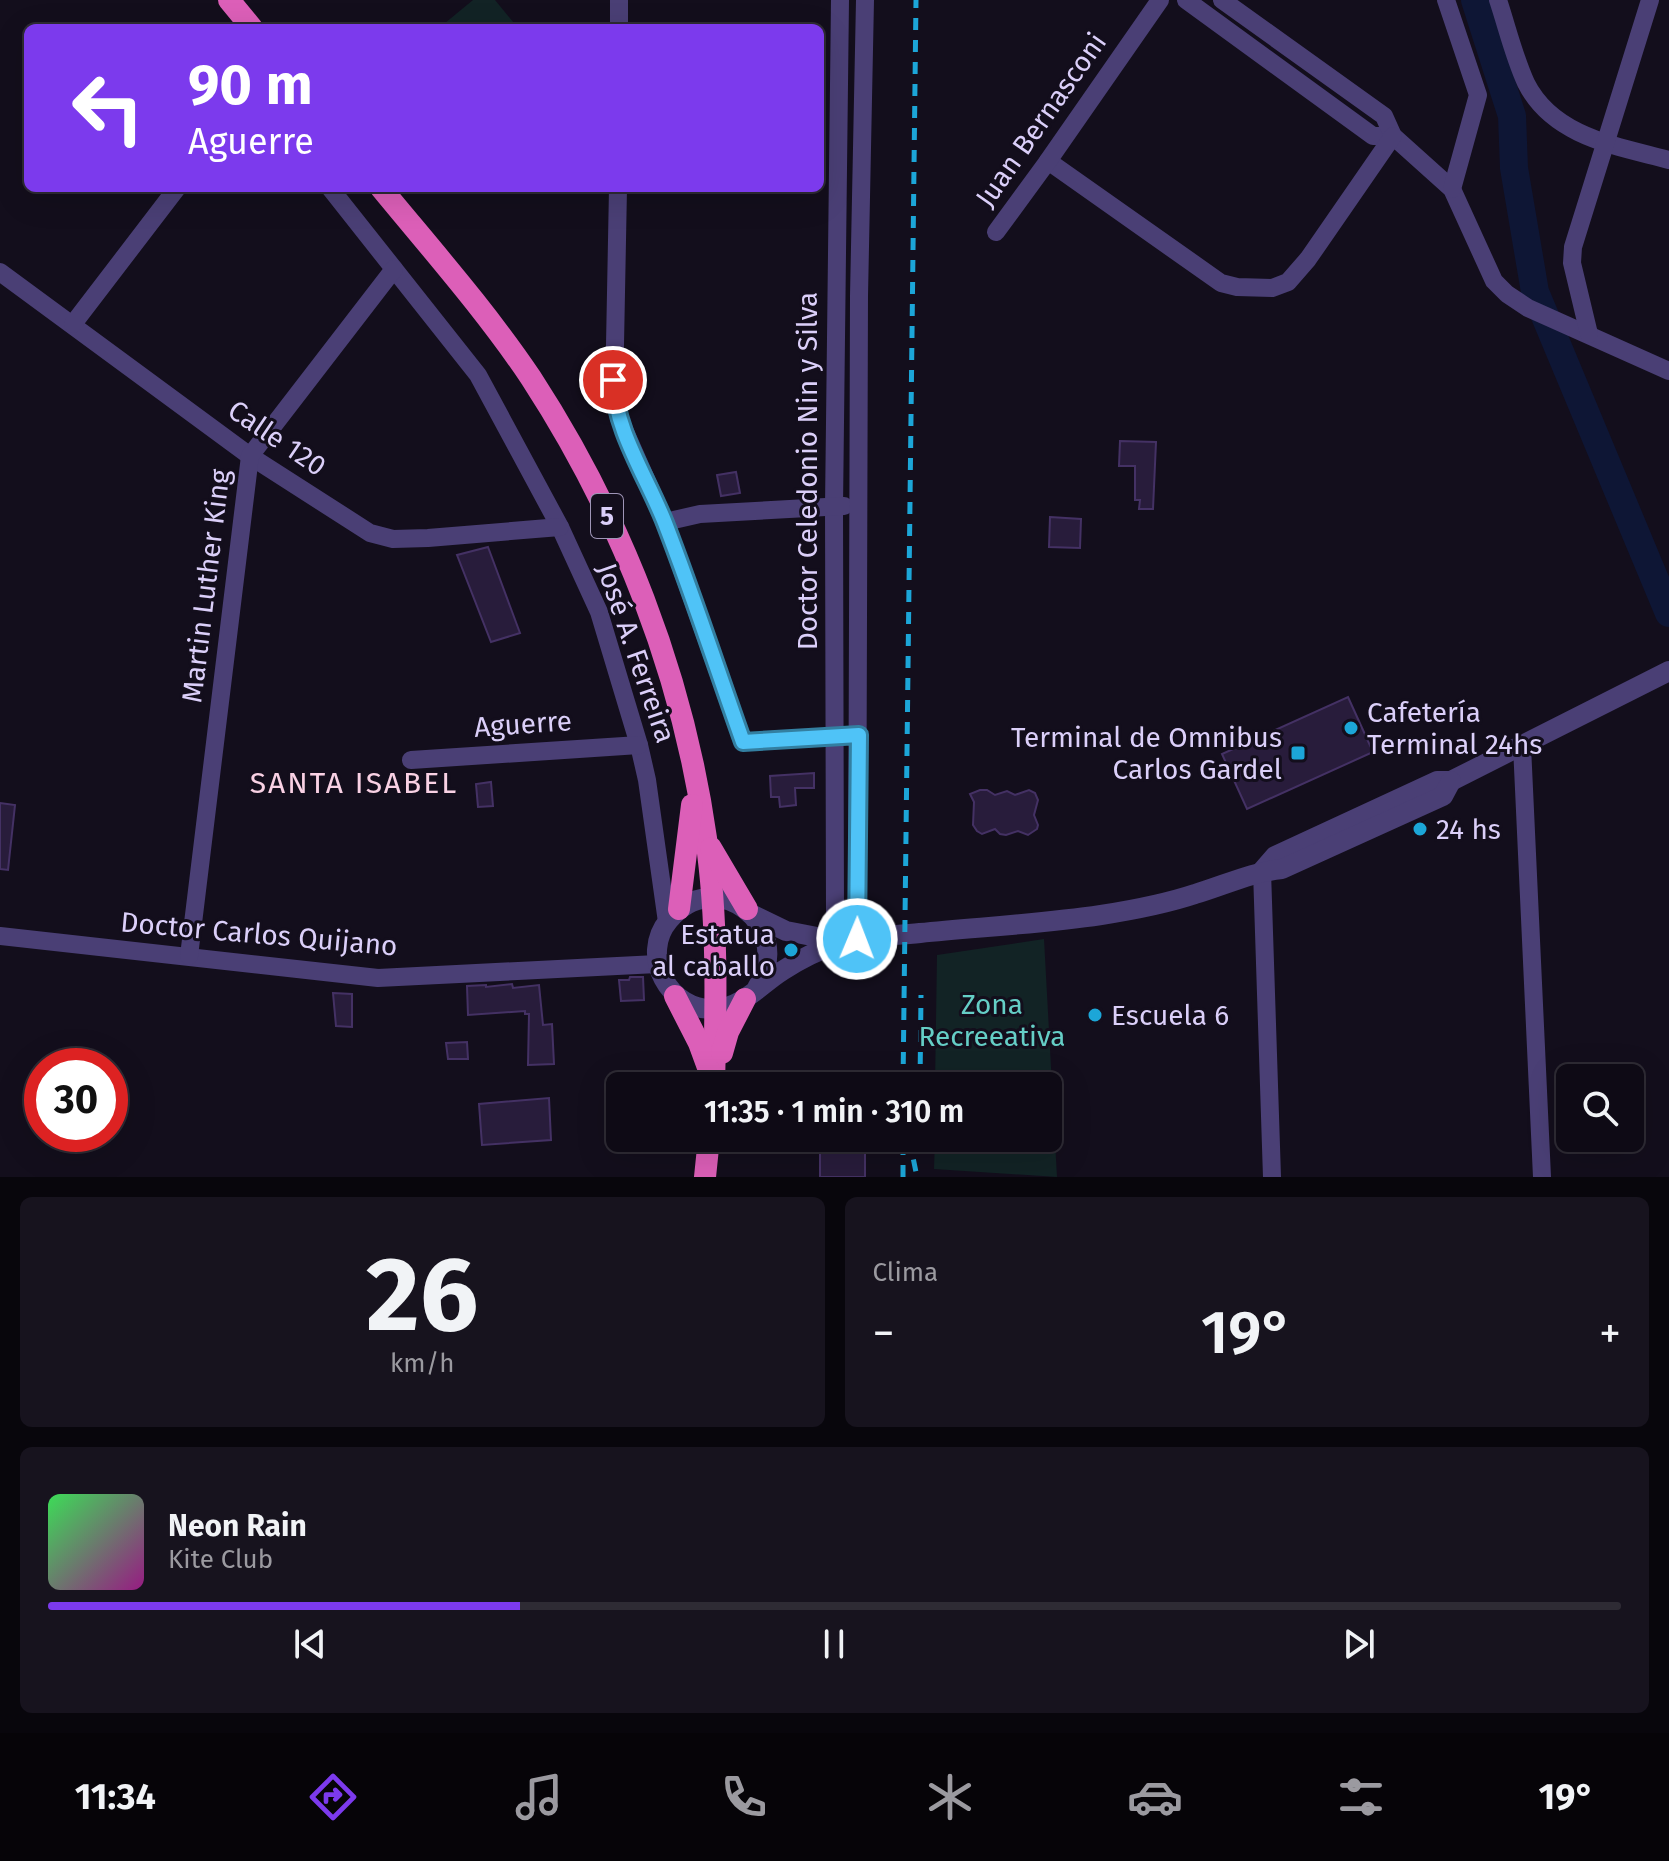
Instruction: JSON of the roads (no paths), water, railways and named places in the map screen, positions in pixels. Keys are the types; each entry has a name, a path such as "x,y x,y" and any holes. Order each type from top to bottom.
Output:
{"highway":[{"path":"229,0 249,24"},
{"name":"5","path":"384,192 451,272 530,378 591,484 620,543 670,674 686,729 706,838 716,968 714,1072"},
{"path":"673,915 695,780"},
{"path":"706,838 750,912"},
{"path":"718,1072 728,1032 751,994"},
{"path":"675,996 699,1043 709,1072"},
{"path":"705,1177 708,1152"}],"street":[{"path":"619,0 619,24"},
{"name":"Doctor Celedonio Nin y Silva","path":"840,0 835,296 835,914 850,941"},
{"name":"Doctor Celedonio Nin y Silva","path":"850,941 859,735 859,296 865,0"},
{"name":"Juan Bernasconi","path":"996,232 1160,0"},
{"path":"1186,0 1373,136 1393,136"},
{"path":"1222,0 1384,116 1393,136 1452,189 1494,281 1507,294 1528,308 1669,371"},
{"path":"1446,0 1478,95 1452,189"},
{"path":"1498,0 1526,82 1540,104 1556,120 1605,142 1669,160"},
{"path":"1582,330 1572,256 1650,0"},
{"path":"837,47 863,48"},
{"path":"1048,161 1221,283 1237,287 1272,288 1288,282 1308,259 1393,136"},
{"path":"73,324 174,192"},
{"name":"José A. Ferreira","path":"333,192 478,375 560,527 599,612 639,745 673,915"},
{"path":"618,192 614,397 619,418 665,522 743,742 859,735"},
{"name":"Martin Luther King","path":"189,956 250,456 394,269"},
{"name":"Calle 120","path":"0,272 250,456 370,533 393,539 560,527"},
{"path":"835,296 859,296"},
{"path":"665,522 700,514 859,505"},
{"path":"850,941 796,962 731,1006 715,1009 687,1004 675,996 657,964 660,935 673,915 695,901 712,898 736,903 786,931 850,941 1058,920 1136,909 1185,897 1262,871 1275,856 1437,781 1451,781 1669,671"},
{"name":"Aguerre","path":"411,760 639,745"},
{"path":"1522,746 1542,1177"},
{"path":"1262,871 1272,1177"},
{"path":"750,912 761,925 768,951 767,964 751,994"},
{"name":"Doctor Carlos Quijano","path":"0,936 378,978 657,964"}],"waterway":[{"path":"1475,0 1512,116 1514,168 1535,292 1669,613"}],"railway":[{"path":"903,1072 916,0"},
{"path":"920,1072 921,995"},
{"path":"903,1152 903,1177"},
{"path":"912,1152 917,1177"}],"place":[{"name":"Cafetería Terminal 24hs","path":"1351,728"},
{"name":"Terminal de Omnibus Carlos Gardel","path":"1298,753"},
{"name":"24 hs","path":"1420,829"},
{"name":"Estatua al caballo","path":"791,950"},
{"name":"Escuela 6","path":"1095,1015"}],"district":[{"name":"SANTA ISABEL","path":"354,783"}],"park label":[{"name":"Zona Recreeativa","path":"992,1020"}]}
